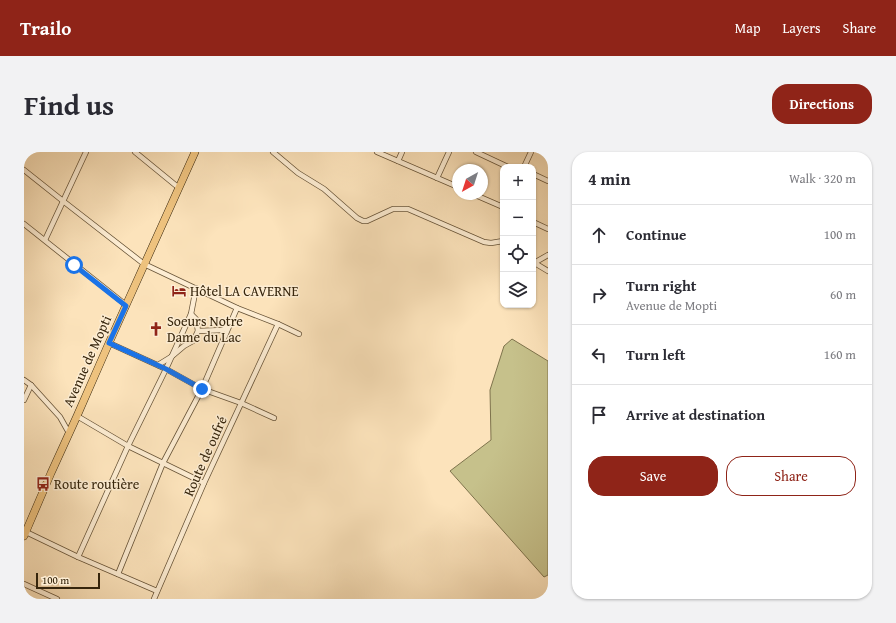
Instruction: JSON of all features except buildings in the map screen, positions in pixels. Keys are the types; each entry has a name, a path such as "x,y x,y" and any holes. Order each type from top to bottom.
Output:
{"main road":[{"name":"Avenue de Mopti","path":"25,534 195,152"}],"street":[{"path":"44,240 86,152"},
{"path":"135,152 179,188"},
{"path":"274,152 298,173 324,189 357,218 363,221 367,221 393,209 408,209 484,242 491,243 500,242"},
{"path":"377,152 452,184"},
{"path":"398,161 402,152"},
{"path":"437,178 449,152"},
{"path":"476,152 502,164"},
{"path":"525,164 531,152"},
{"path":"24,170 144,264 237,308 299,334"},
{"path":"536,175 548,181"},
{"path":"486,200 500,207"},
{"path":"536,223 548,229"},
{"path":"24,224 126,306"},
{"path":"536,261 548,255"},
{"path":"536,264 548,271"},
{"path":"78,557 128,446 191,314 196,288"},
{"path":"118,574 163,463 202,389 237,308"},
{"path":"158,365 193,341 198,331 196,319 191,314"},
{"path":"198,331 223,330 231,322"},
{"name":"Route de oufré","path":"154,599 204,483 278,324"},
{"path":"109,343 158,365 202,389 241,403 274,418"},
{"path":"24,380 31,385 60,417 70,433"},
{"path":"24,400 31,385"},
{"path":"77,416 128,446 204,483"},
{"path":"25,534 157,591"},
{"path":"24,584 57,599"}],"shaded area":[{"path":"512,339 548,361 548,575 544,577 450,471 491,440 490,390 504,346"}],"place":[{"name":"Hôtel LA CAVERNE","path":"179,291"},
{"name":"Soeurs Notre Dame du Lac","path":"156,329"},
{"name":"Route routière","path":"43,484"}],"route":[{"path":"74,265 126,306 109,343 166,369 202,389"}]}
